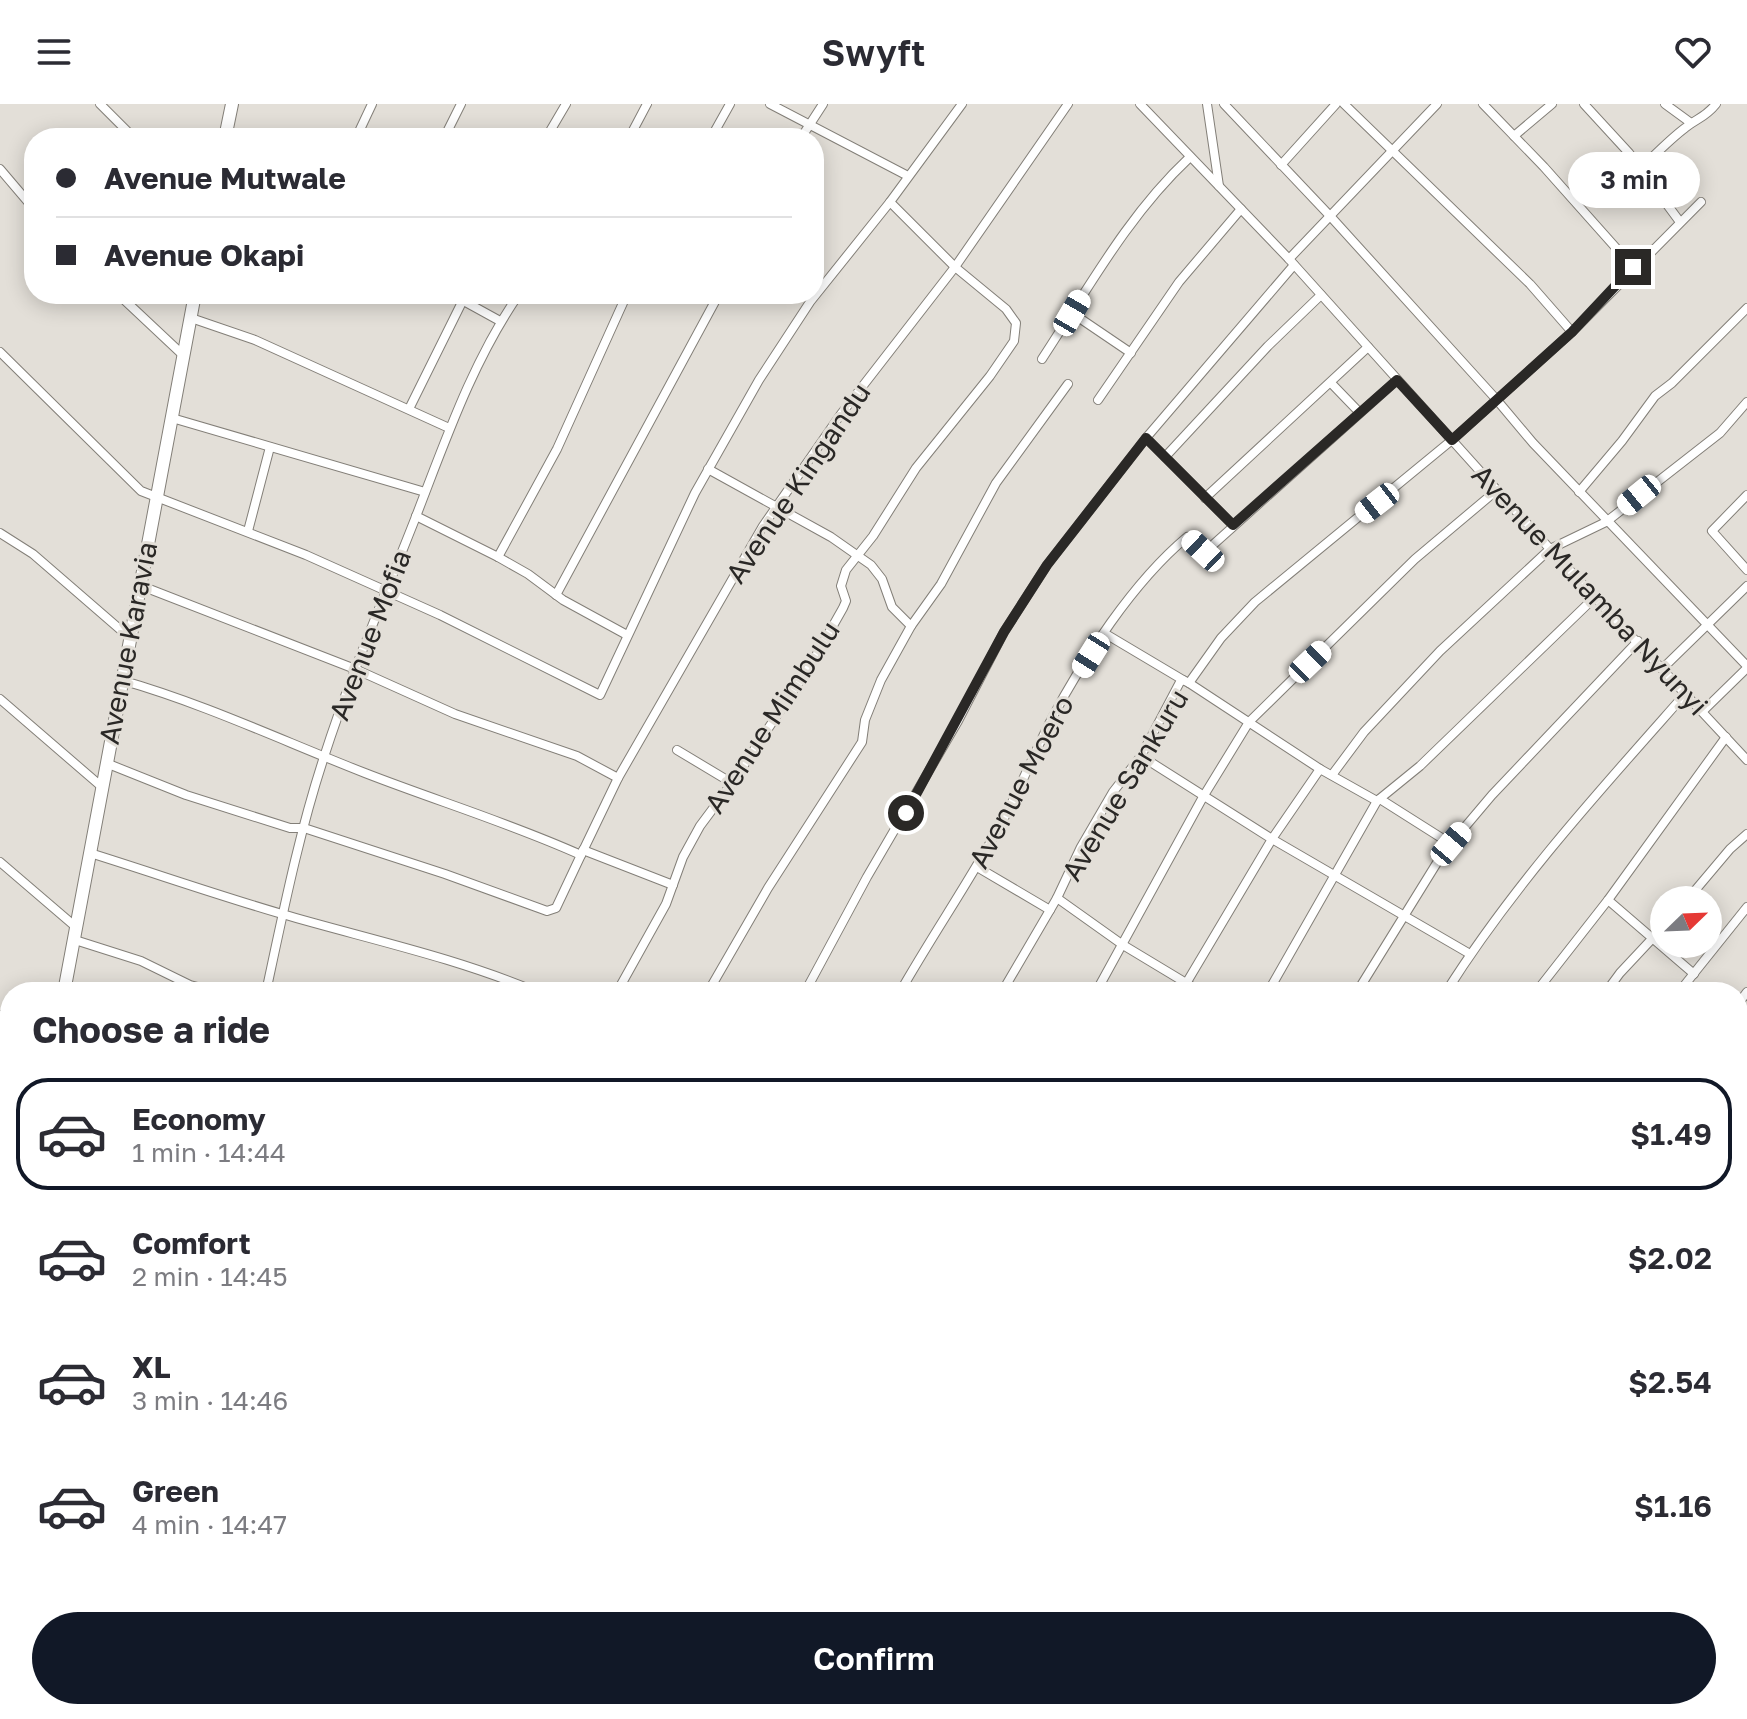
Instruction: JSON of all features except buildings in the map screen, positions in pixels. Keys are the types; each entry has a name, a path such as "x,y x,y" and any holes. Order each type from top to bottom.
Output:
{"street":[{"path":"100,104 124,128"},
{"path":"227,128 232,104"},
{"path":"361,128 372,104"},
{"path":"449,128 461,104"},
{"path":"552,128 566,104"},
{"path":"634,128 647,104"},
{"path":"717,128 730,104"},
{"path":"770,104 818,128"},
{"path":"806,128 823,104"},
{"path":"824,284 962,104"},
{"name":"Avenue Kingandu","path":"304,828 547,911 556,908 618,778 763,526 841,414 955,267 1068,104"},
{"name":"Avenue Mulamba Nyunyi","path":"1140,104 1292,262 1550,549 1746,755"},
{"path":"1207,104 1219,187"},
{"path":"1224,104 1331,217 1606,522 1747,667 1703,711"},
{"path":"1281,165 1336,104"},
{"path":"1344,104 1530,284 1572,332"},
{"path":"810,982 867,877 958,721 1004,632 1047,565 1146,438 1292,262 1437,104"},
{"path":"1483,104 1633,267"},
{"path":"1514,136 1552,104"},
{"path":"1584,104 1640,169 1680,222"},
{"path":"1665,104 1691,123"},
{"path":"1640,169 1716,104"},
{"path":"824,131 908,176"},
{"path":"1042,359 1118,240 1189,158"},
{"path":"0,169 24,197"},
{"name":"Avenue Mimbulu","path":"623,982 650,936 683,857 700,826 813,661 843,608 846,601 841,578 916,468 1014,341 1017,330 1013,317 955,267 890,202"},
{"name":"Avenue Sankuru","path":"1008,982 1113,792 1141,756 1186,681 1221,638 1255,602 1452,440 1572,332 1633,267 1701,202"},
{"path":"1098,400 1179,282 1241,209"},
{"path":"1165,457 1268,346 1321,295"},
{"path":"129,304 184,356"},
{"name":"Avenue Karavia","path":"66,982 193,304"},
{"path":"409,409 462,304"},
{"path":"475,304 500,321"},
{"name":"Avenue Mofia","path":"268,982 304,828 324,757 355,669 449,428 500,321 512,304"},
{"path":"498,557 557,449 622,304"},
{"path":"556,595 714,304"},
{"path":"0,352 141,491 248,531 386,591 599,695 708,469 759,380 809,304"},
{"path":"1579,492 1655,396 1747,308"},
{"path":"1072,313 1131,353"},
{"path":"191,318 255,340 449,428"},
{"path":"1205,498 1368,347"},
{"name":"Avenue Moero","path":"906,982 1009,810 1052,719 1104,633 1153,569 1186,538 1205,552 1397,380"},
{"path":"1331,383 1359,412"},
{"path":"714,982 768,888 862,742 865,720 881,680 911,626 941,584 996,483 1068,384"},
{"path":"1332,775 1364,732 1440,651 1550,549 1606,522 1720,433 1747,402"},
{"path":"172,418 425,492"},
{"path":"1146,438 1233,525"},
{"path":"248,531 270,447"},
{"path":"708,469 857,555 879,574 892,607 911,626"},
{"path":"1102,982 1203,797 1249,722 1415,559 1497,490"},
{"path":"1747,495 1712,531 1747,570"},
{"path":"416,516 498,557 556,595 627,635"},
{"path":"0,533 33,554 130,638"},
{"path":"139,585 355,669 455,714 577,756 618,778"},
{"path":"1663,668 1747,586"},
{"path":"1273,982 1333,873 1378,800 1420,766 1595,597"},
{"path":"1104,633 1186,681 1320,769 1451,844"},
{"path":"1363,982 1451,844 1500,786 1638,641"},
{"path":"121,680 202,705 324,757 673,885"},
{"path":"1452,982 1534,871 1686,693"},
{"path":"0,699 102,787"},
{"path":"1544,982 1608,900 1726,737"},
{"path":"677,750 732,783"},
{"path":"1141,756 1272,839 1470,954"},
{"path":"106,763 186,795 290,828 304,828"},
{"path":"1188,982 1272,839 1320,769"},
{"path":"1699,886 1747,834"},
{"path":"90,853 282,914 414,949 513,982"},
{"path":"0,862 76,934 184,982"},
{"path":"977,867 1050,910"},
{"path":"1057,898 1175,982"},
{"path":"1608,900 1650,935"},
{"path":"1687,982 1747,907"},
{"path":"1613,982 1650,940"},
{"path":"1676,958 1694,974"}],"route":[{"path":"906,813 1004,632 1047,565 1146,438 1233,525 1397,380 1452,440 1572,332 1633,267"}]}
